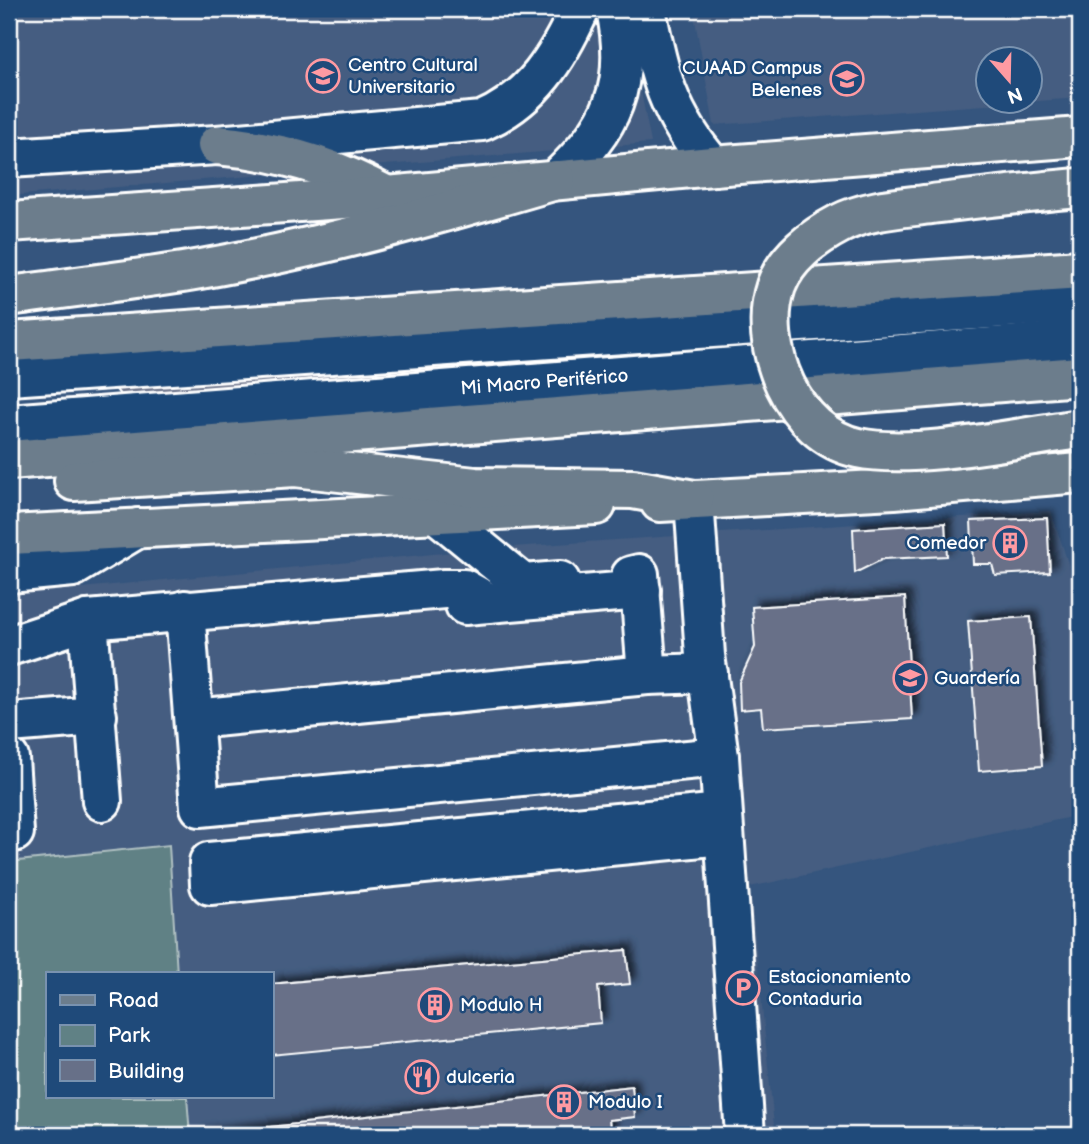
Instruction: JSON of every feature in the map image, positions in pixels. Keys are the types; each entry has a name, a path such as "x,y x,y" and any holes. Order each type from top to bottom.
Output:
{"main road":[{"path":"9,222 387,197 713,166 1080,136"},
{"path":"217,145 247,147 306,160 387,197"},
{"path":"9,296 183,272 267,255 365,233 556,180"},
{"path":"1080,188 883,210 841,223 822,234 792,259 777,284 772,315 775,356 786,388 819,429 843,444 860,449 926,449 1080,429"},
{"path":"9,342 1080,270"},
{"path":"9,460 1080,376"},
{"path":"9,485 295,467 475,487 633,489 694,500"},
{"path":"9,535 894,489 1080,473"}],"street":[{"path":"9,159 217,145 482,121 503,112 530,90 555,57 580,9"},
{"path":"632,13 688,136 713,166"},
{"path":"556,180 598,138 608,118 621,69 622,44 632,13"},
{"path":"9,376 1080,303"},
{"name":"Mi Macro Periférico","path":"9,424 1080,341"},
{"path":"694,500 706,664 718,748 745,1135"},
{"path":"435,512 523,584 640,582"},
{"path":"9,573 73,567 138,528"},
{"path":"9,646 88,620 194,617 444,589 464,589 489,603 640,582"},
{"path":"640,582 646,666"},
{"path":"194,617 202,709 200,807 718,748"},
{"path":"88,620 102,801"},
{"path":"202,709 646,666 706,664"},
{"path":"9,723 97,716"},
{"path":"9,758 14,832 9,832"},
{"path":"723,824 211,885 209,862 723,824"}],"shaded area":[{"name":"Centro Cultural Universitario","path":"9,9 625,9 651,143 9,196"},
{"name":"CUAAD Campus Belenes","path":"693,9 1080,9 1080,98 1044,101 1044,46 974,46 974,106 714,125"},
{"path":"1051,511 1080,600 1080,815 750,887 775,1135 9,1135 9,595 495,548"}],"green space":[{"path":"169,845 177,972 46,972 46,1098 187,1098 190,1135 9,1135 9,862"}],"building":[{"path":"419,359 441,386 128,404 106,378"},
{"name":"Comedor","path":"1047,518 1050,572 995,575 992,564 973,564 971,521"},
{"path":"945,523 947,556 883,559 855,573 853,529"},
{"path":"905,597 912,719 763,728 761,708 740,710 739,682 755,647 752,607"},
{"path":"1031,617 1042,766 979,771 968,621"},
{"name":"Modulo H","path":"626,950 630,984 598,987 601,1023 273,1055 273,984"},
{"name":"Modulo I","path":"632,1086 635,1117 609,1120 611,1135 199,1135"}],"place":[{"name":"Centro Cultural Universitario","path":"323,76"},
{"name":"CUAAD Campus Belenes","path":"847,79"},
{"name":"Comedor","path":"1010,543"},
{"name":"Guardería","path":"910,678"},
{"name":"Estacionamiento Contaduria","path":"743,988"},
{"name":"Modulo H","path":"435,1005"},
{"name":"dulceria","path":"422,1077"},
{"name":"Modulo I","path":"564,1102"}]}
